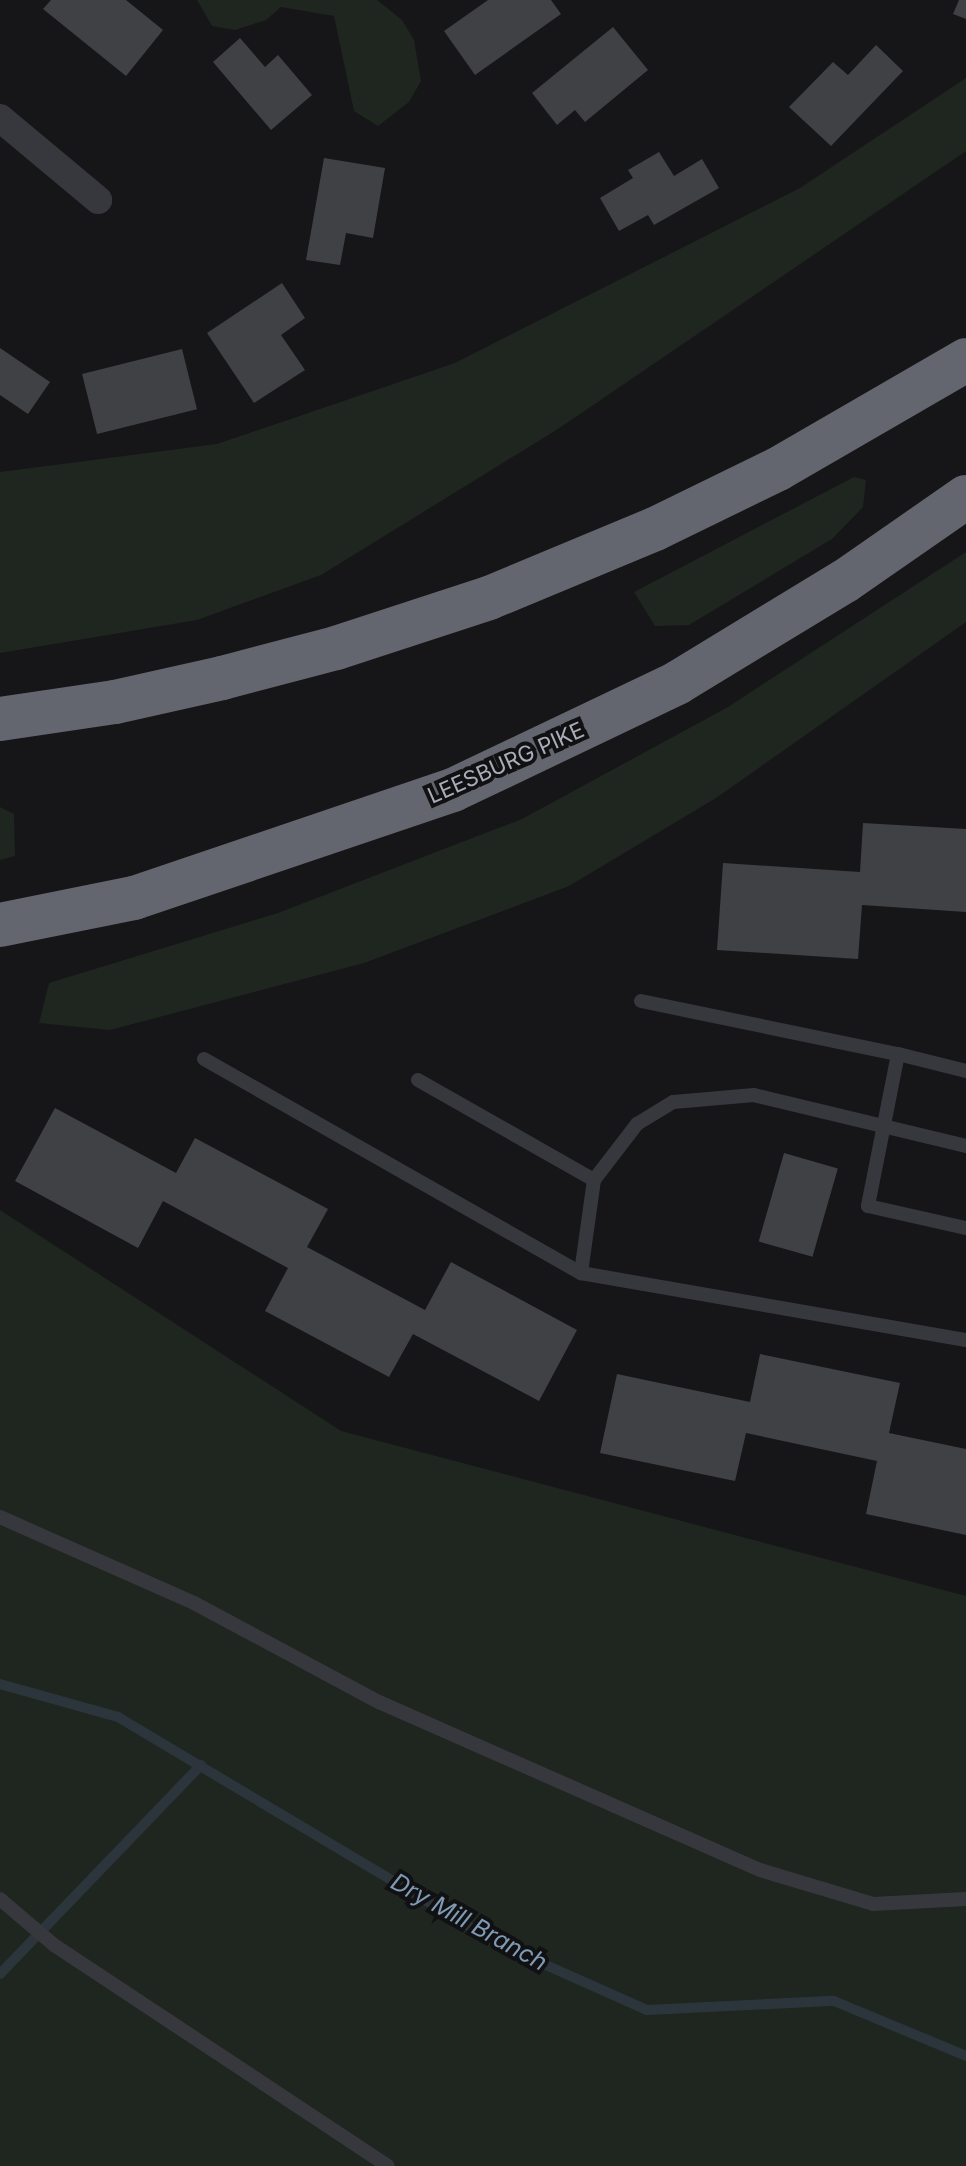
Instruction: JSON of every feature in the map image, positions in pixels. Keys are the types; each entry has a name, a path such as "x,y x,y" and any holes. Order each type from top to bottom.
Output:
{"highway":[{"path":"0,719 115,702 222,678 336,648 489,598 655,529 778,469 870,420 966,360"},
{"name":"LEESBURG PIKE","path":"0,925 134,898 453,790 677,683 845,581 966,497"}],"street":[{"path":"0,118 98,200"}],"lane":[{"path":"641,1001 966,1071"},
{"path":"898,1054 881,1125 868,1206 966,1228"},
{"path":"204,1059 581,1273 966,1340"},
{"path":"418,1080 594,1180"},
{"path":"581,1273 594,1180 637,1124 673,1102 754,1095 966,1146"},
{"path":"0,1517 194,1603 379,1702 760,1870 873,1904 966,1899"},
{"path":"0,1899 54,1945 388,2166"}],"shaded area":[{"path":"197,0 377,0 402,20 414,40 421,81 409,102 378,126 354,111 334,16 281,7 266,20 235,30 212,26"},
{"path":"966,78 966,151 558,429 321,575 197,620 0,653 0,472 217,444 455,363 800,188"},
{"path":"854,477 866,480 863,507 832,539 689,625 655,626 634,592"},
{"path":"966,552 966,622 716,798 569,886 364,963 110,1030 39,1023 49,983 278,913 522,819 728,707"},
{"path":"0,807 14,814 15,856 0,860"},
{"path":"0,1210 341,1431 966,1596 966,2166 0,2166"}],"building":[{"path":"51,0 126,0 163,30 126,76 43,9"},
{"path":"488,0 551,0 561,14 475,75 444,31"},
{"path":"959,0 966,0 966,19 953,14"},
{"path":"613,27 648,70 585,122 575,110 557,125 532,93"},
{"path":"240,38 265,67 278,55 312,95 271,130 213,62"},
{"path":"876,45 903,71 831,146 789,107 833,62 848,75"},
{"path":"659,152 674,176 702,159 719,188 654,225 648,215 619,231 600,198 633,178 628,170"},
{"path":"324,158 385,168 373,238 346,233 340,265 306,260"},
{"path":"282,283 305,318 281,335 305,370 254,403 207,333"},
{"path":"0,348 50,382 28,414 0,395"},
{"path":"182,349 197,409 97,434 82,374"},
{"path":"863,823 966,829 966,912 862,905 858,959 717,950 723,863 860,872"},
{"path":"55,1108 176,1173 195,1138 328,1209 307,1247 425,1310 451,1262 577,1330 539,1401 413,1334 389,1377 265,1311 288,1268 163,1201 138,1248 15,1181"},
{"path":"784,1153 838,1168 812,1257 759,1241"},
{"path":"760,1354 900,1383 889,1433 966,1449 966,1535 866,1514 877,1461 746,1433 735,1481 600,1453 617,1374 750,1402"}],"waterway":[{"name":"Dry Mill Branch","path":"0,1684 118,1717 501,1945 647,2010 834,2001 966,2056"},
{"path":"0,1974 201,1765"}]}
